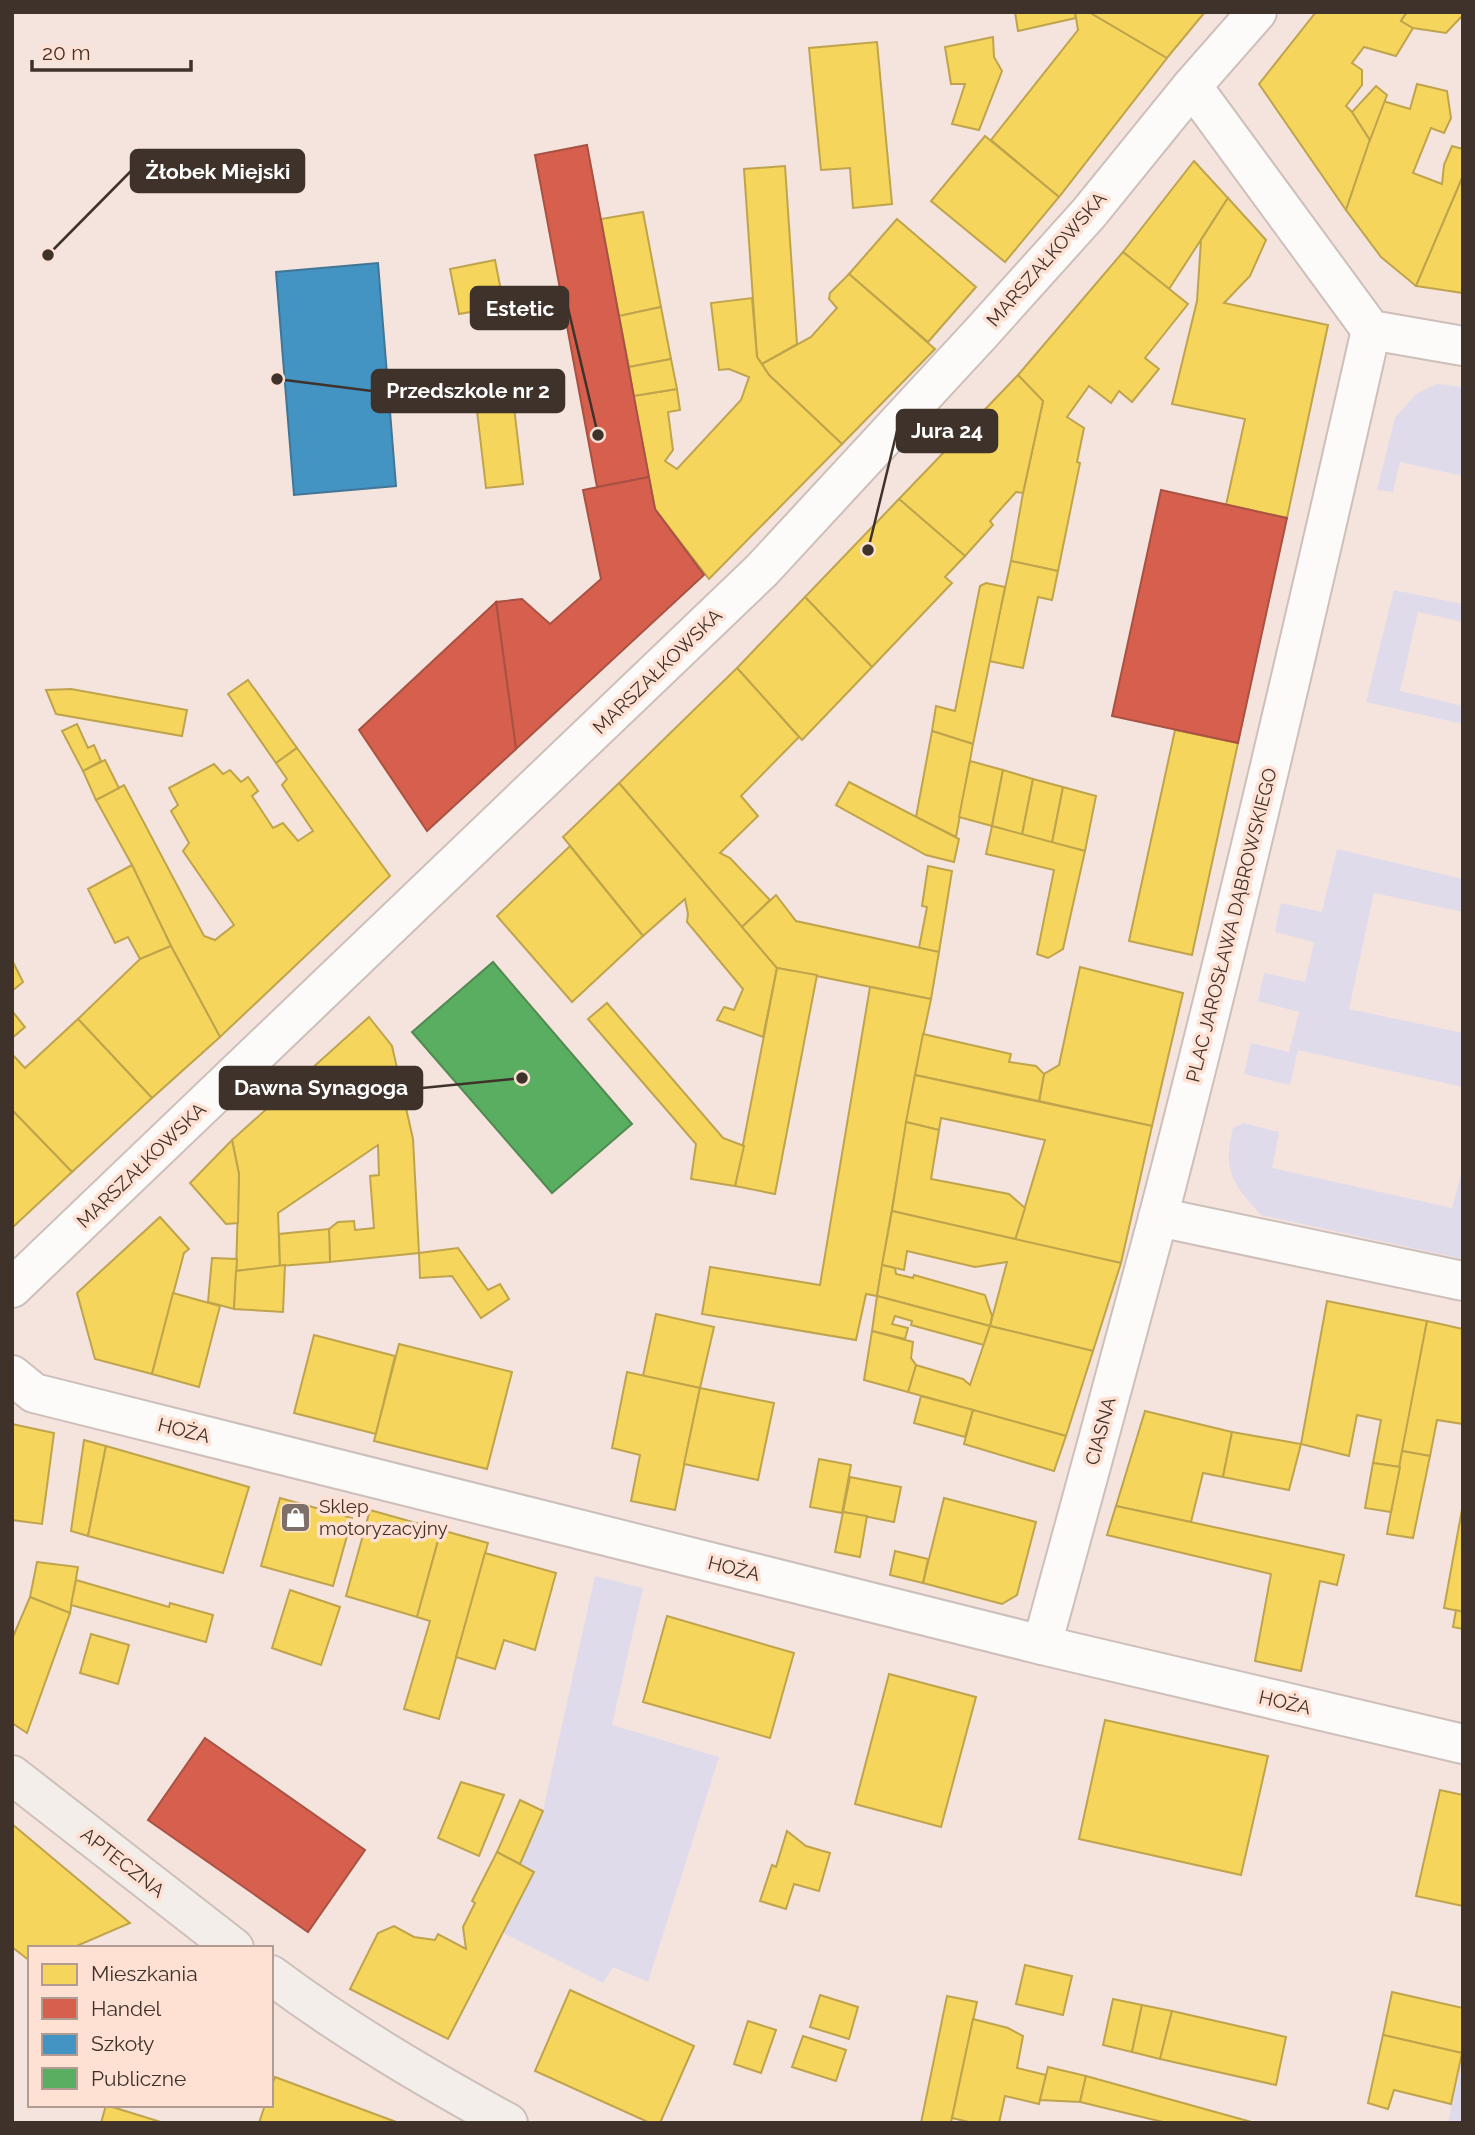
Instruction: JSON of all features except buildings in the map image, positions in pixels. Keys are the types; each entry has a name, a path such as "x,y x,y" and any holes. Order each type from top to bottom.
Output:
{"street":[{"name":"MARSZAŁKOWSKA","path":"12,1288 762,570 1089,213 1192,86 1257,12"},
{"path":"1192,86 1371,330 1463,346"},
{"name":"PLAC JAROSŁAWA DĄBROWSKIEGO","path":"1158,1217 1272,760 1371,330"},
{"path":"1158,1217 1463,1281"},
{"name":"CIASNA","path":"1042,1645 1158,1217"},
{"name":"HOŻA","path":"12,1375 34,1393 1042,1645 1463,1744"},
{"name":"APTECZNA","path":"12,1775 231,1946"},
{"path":"273,1976 386,2052 508,2123"}],"shaded area":[{"path":"1437,384 1463,387 1463,476 1400,462 1393,492 1377,490 1395,418 1416,394"},
{"path":"1394,590 1463,604 1463,622 1418,612 1400,691 1463,706 1463,724 1366,702"},
{"path":"1337,849 1463,879 1463,912 1374,893 1349,1009 1463,1033 1463,1087 1298,1050 1290,1085 1244,1074 1251,1043 1289,1052 1299,1012 1258,1001 1264,973 1305,982 1314,942 1275,932 1281,903 1322,912"},
{"path":"1244,1123 1279,1132 1272,1168 1452,1208 1463,1174 1463,1259 1261,1215 1237,1185 1230,1166 1233,1128"},
{"path":"595,1576 643,1588 612,1725 719,1757 648,1982 613,1967 603,1983 503,1933 534,1872 520,1864 543,1811"},
{"path":"1463,2050 1463,2123 1448,2123"}],"place":[{"name":"Żłobek Miejski","path":"48,255"},
{"name":"Przedszkole nr 2","path":"277,379"},
{"name":"Estetic","path":"598,435"},
{"name":"Jura 24","path":"868,550"},
{"name":"Dawna Synagoga","path":"522,1078"},
{"name":"Sklep motoryzacyjny","path":"296,1517"}]}
